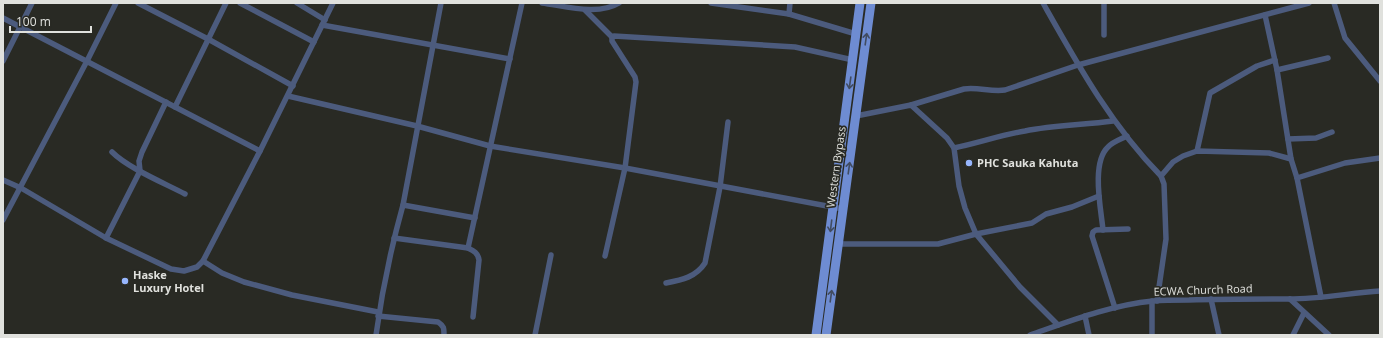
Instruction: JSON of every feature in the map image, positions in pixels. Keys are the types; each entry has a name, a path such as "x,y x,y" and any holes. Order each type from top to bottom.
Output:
{"main road":[{"name":"Western Bypass","path":"816,335 860,3"},
{"name":"Western Bypass","path":"826,335 870,3"}],"street":[{"path":"3,61 32,3"},
{"path":"3,220 116,3"},
{"path":"138,3 208,39 293,86"},
{"path":"175,107 226,3"},
{"path":"240,3 314,42"},
{"path":"298,3 323,23 510,59"},
{"path":"3,180 21,188 106,238 171,269 184,271 193,269 203,261 288,96 333,3"},
{"path":"376,335 378,314 394,238 403,205 440,3"},
{"path":"468,248 522,3"},
{"path":"542,3 585,10 609,8 619,3"},
{"path":"711,3 789,14 856,34"},
{"path":"789,14 790,3"},
{"path":"1043,3 1078,65 1113,121 1161,176 1164,184 1166,239 1155,301 1152,335"},
{"path":"1104,3 1104,35"},
{"path":"1281,3 1282,10"},
{"path":"856,116 911,105 969,88 998,91 1005,90 1078,65 1309,3"},
{"path":"1334,3 1345,38 1380,81"},
{"path":"585,10 612,37 612,41 635,77 636,82 624,168 605,256"},
{"path":"1264,15 1277,70 1291,159 1297,178 1321,297"},
{"path":"3,18 260,151"},
{"path":"612,37 618,35 795,47 853,60"},
{"path":"1277,70 1328,58"},
{"path":"1197,151 1210,93 1256,66 1275,60"},
{"path":"288,96 417,126 490,146 624,168 843,209"},
{"path":"106,238 140,171 139,161 142,152 166,102"},
{"path":"911,105 947,138 954,148 959,186 965,208 976,234 1020,288 1058,325"},
{"path":"954,148 977,143 993,137 1051,126 1113,121"},
{"path":"666,283 689,278 700,270 705,263 720,187 728,122"},
{"path":"1288,140 1316,138 1332,132"},
{"path":"1104,230 1099,196 1098,176 1101,158 1109,145 1127,136"},
{"path":"1161,176 1173,162 1183,156 1197,151 1269,153 1291,159"},
{"path":"112,152 115,156 140,171 185,194"},
{"path":"1297,178 1345,163 1380,158"},
{"path":"838,244 938,244 976,234 1032,223 1046,214 1072,207 1099,196"},
{"path":"403,205 475,218"},
{"path":"1115,308 1092,236 1093,232 1096,230 1128,229"},
{"path":"394,238 468,248 475,252 480,260 473,317"},
{"path":"535,335 551,255"},
{"path":"203,261 222,273 244,282 292,295 378,314 438,322 444,329 444,335"},
{"name":"ECWA Church Road","path":"1030,335 1085,316 1115,308 1155,301 1257,298 1290,299 1380,291"},
{"path":"1211,299 1219,335"},
{"path":"1290,299 1329,335"},
{"path":"1293,335 1304,313"},
{"path":"1085,316 1088,335"}],"place":[{"name":"PHC Sauka Kahuta","path":"969,163"},
{"name":"Haske Luxury Hotel","path":"125,281"}]}
